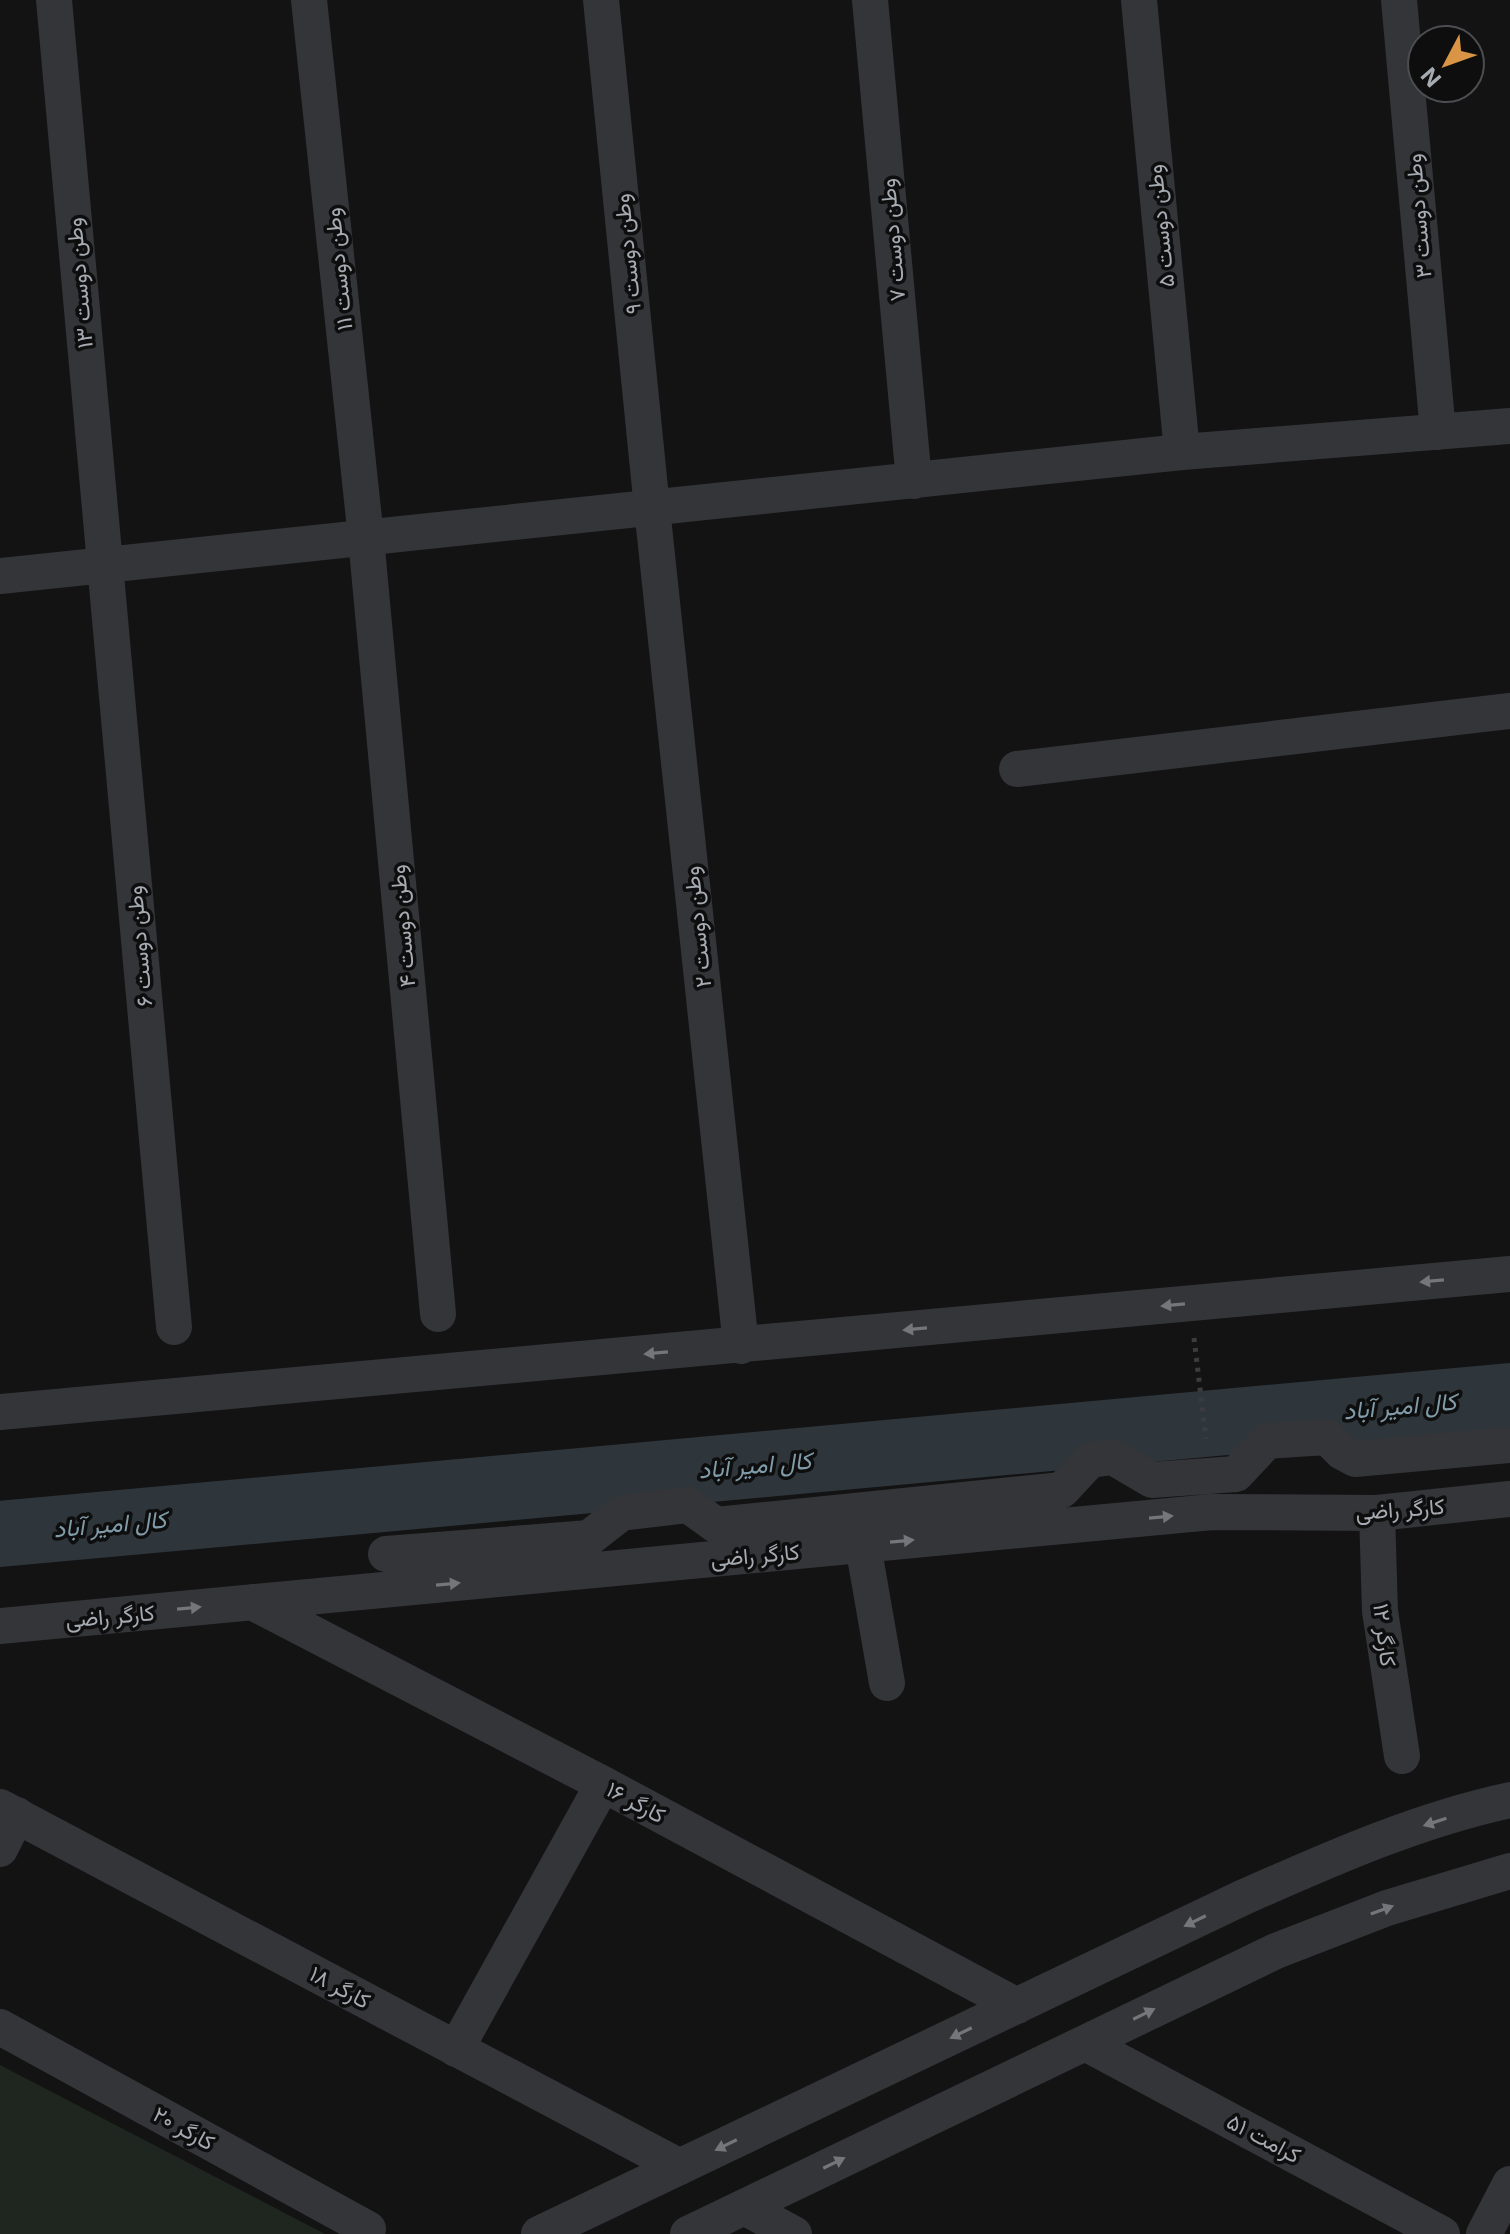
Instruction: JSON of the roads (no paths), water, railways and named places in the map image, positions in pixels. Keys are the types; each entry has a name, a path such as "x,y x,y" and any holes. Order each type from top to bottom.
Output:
{"street":[{"name":"وطن دوست ۱۳","path":"54,0 104,565"},
{"name":"وطن دوست ۱۱","path":"309,0 366,538"},
{"name":"وطن دوست ۹","path":"601,0 652,508"},
{"name":"وطن دوست ۷","path":"870,0 914,481"},
{"name":"وطن دوست ۵","path":"1139,0 1182,452"},
{"name":"وطن دوست ۳","path":"1399,0 1438,432"},
{"path":"0,576 1182,452 1510,426"},
{"name":"وطن دوست ۲","path":"652,508 741,1346"},
{"name":"وطن دوست ۴","path":"366,538 438,1314"},
{"name":"وطن دوست ۶","path":"104,565 174,1327"},
{"path":"1017,769 1510,711"},
{"path":"0,1412 1510,1274"},
{"path":"386,1554 589,1538 621,1513 688,1505 716,1525 1062,1490 1090,1460 1113,1457 1152,1480 1236,1474 1267,1441 1327,1437 1342,1452 1355,1459 1510,1445"},
{"name":"کارگر راضی","path":"0,1626 1212,1512 1377,1513 1510,1499"},
{"name":"کارگر ۱۲","path":"1377,1513 1380,1611 1402,1756"},
{"path":"863,1545 887,1683"},
{"name":"کارگر ۱۶","path":"252,1602 603,1784 1017,2006"},
{"path":"456,2049 603,1784"},
{"path":"539,2234 1360,1845 1510,1800"},
{"path":"0,1849 8,1811"},
{"name":"کارگر ۱۸","path":"8,1811 680,2167"},
{"path":"688,2234 1276,1951 1387,1908 1510,1871"},
{"name":"کارگر ۲۰","path":"0,2027 368,2229"},
{"name":"کرامت ۵۱","path":"1085,2043 1442,2234"},
{"path":"1484,2234 1510,2184"},
{"path":"744,2207 794,2234"}],"waterway":[{"name":"کال امیر آباد","path":"0,1534 1510,1396"}]}
